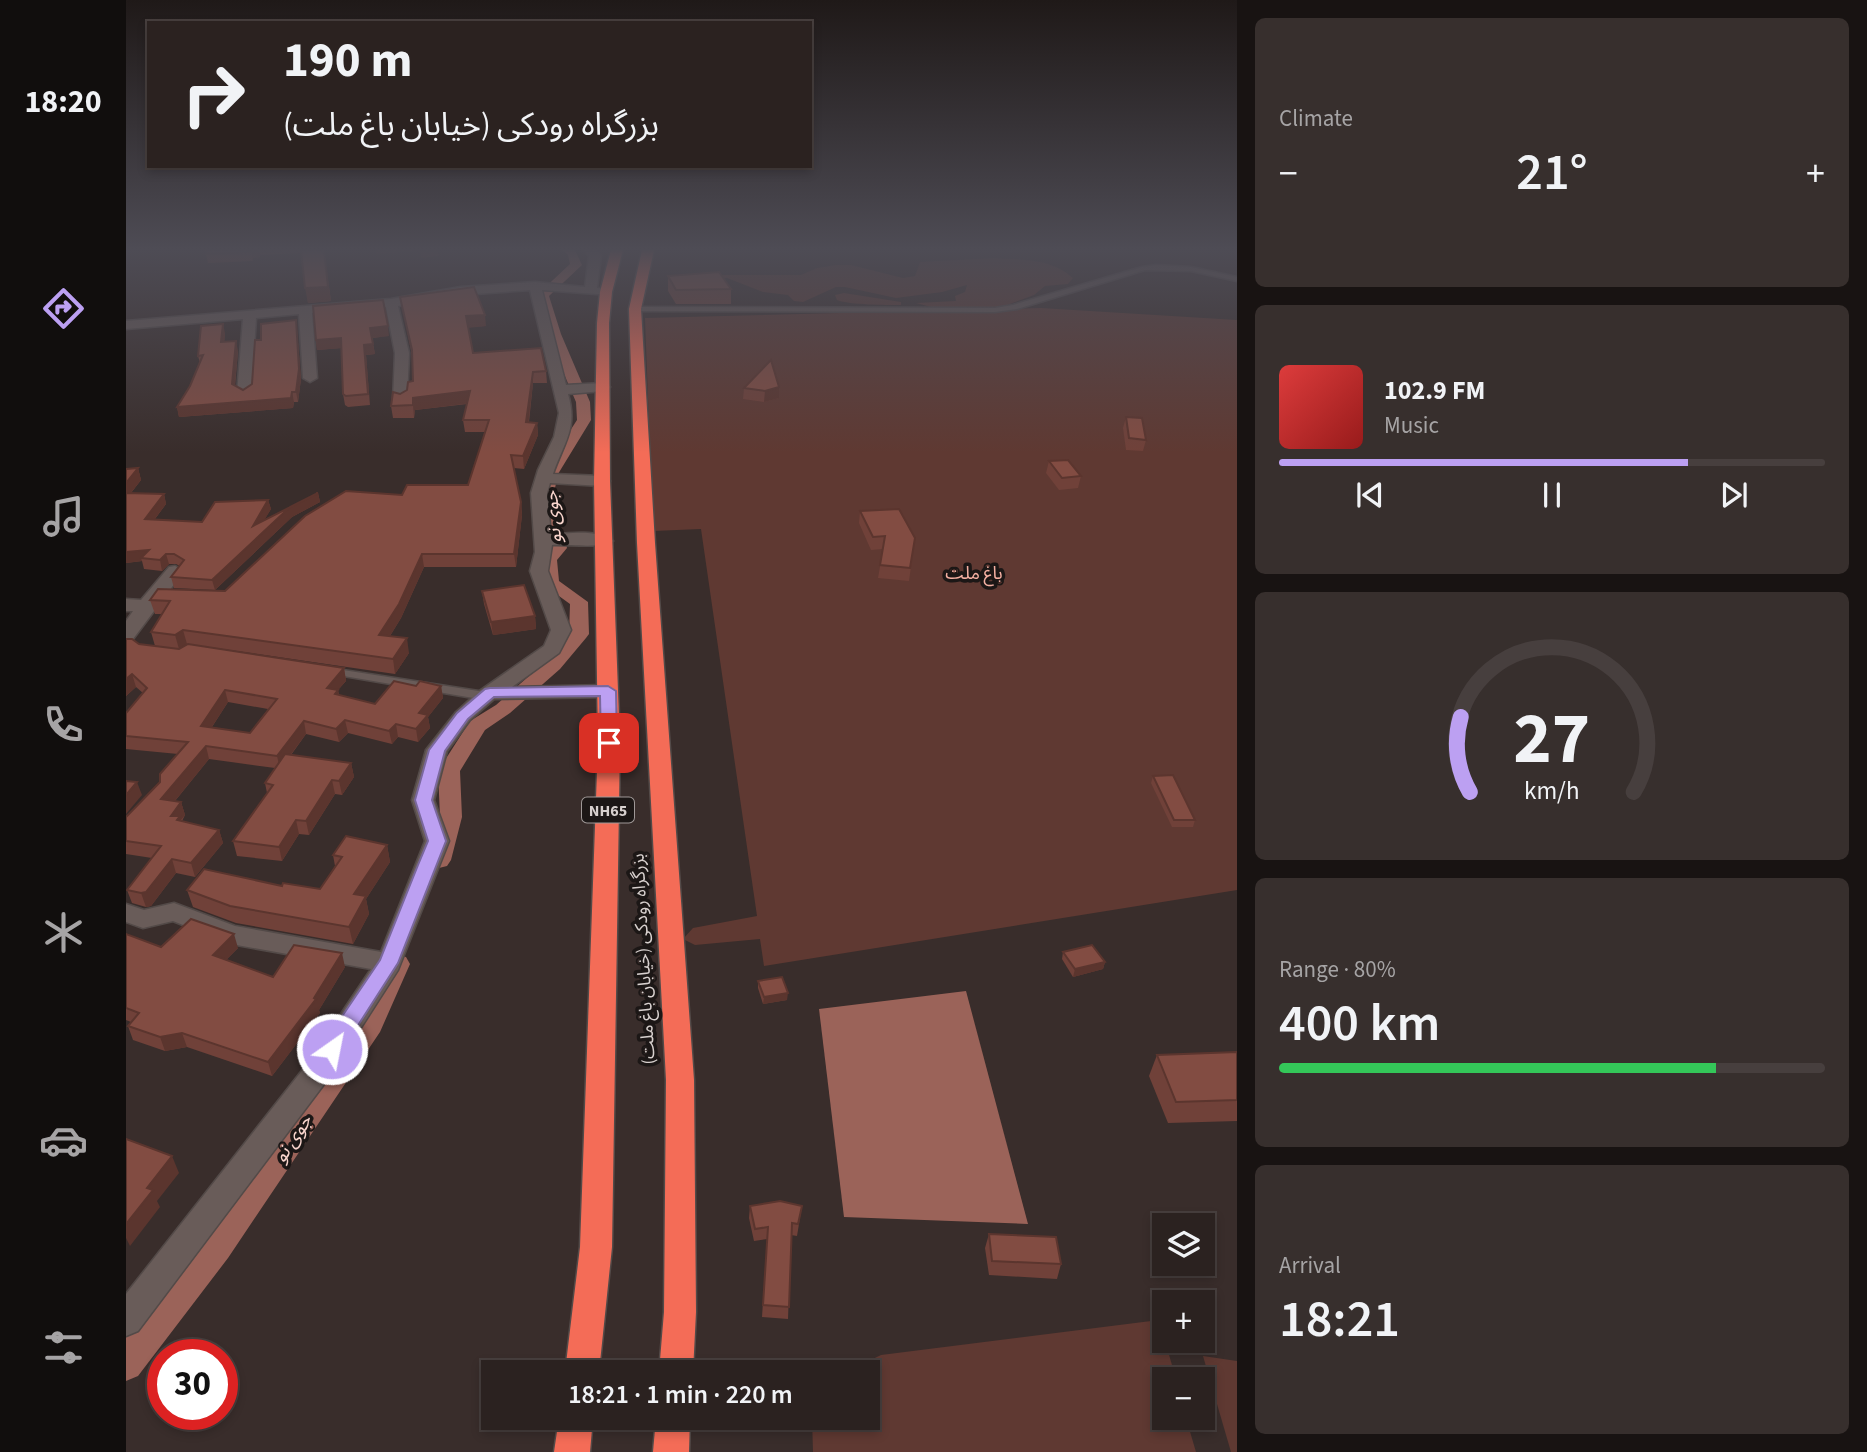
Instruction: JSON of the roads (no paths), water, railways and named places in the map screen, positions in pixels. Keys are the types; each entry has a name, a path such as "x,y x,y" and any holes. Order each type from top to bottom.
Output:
{"highway":[{"name":"بزرگراه رودکی (خیابان باغ ملت)","path":"583,1360 596,1247 608,771 604,541 596,387 602,318"},
{"name":"بزرگراه رودکی (خیابان باغ ملت)","path":"635,318 646,543 680,1080 680,1312 677,1360"},
{"path":"572,1452 575,1430"},
{"path":"671,1452 672,1430"}],"street":[{"path":"126,325 226,318"},
{"path":"244,394 250,318"},
{"path":"306,318 310,378"},
{"path":"394,318 402,353 400,400"},
{"path":"126,1320 318,1071 388,963 437,841 424,800 437,750 463,716 552,649 561,630 540,571 556,539 540,493 552,479 566,413 567,389 549,318"},
{"path":"567,389 596,387"},
{"path":"552,479 602,481"},
{"path":"556,539 604,541"},
{"path":"129,642 151,600 175,572"},
{"path":"126,605 180,596"},
{"path":"495,694 608,691"},
{"path":"126,913 144,919 174,912 231,935 388,963"}],"lane":[{"path":"319,669 495,694"}],"waterway":[{"name":"جوی نو","path":"439,860 451,817 449,771 477,726 503,709 553,665 579,634 579,602 550,583 548,559 558,548 546,493 550,474 584,420 583,402 549,318"},
{"name":"جوی نو","path":"126,1364 217,1248 370,1024 397,964"}],"park label":[{"name":"باغ ملت","path":"974,573"}]}
